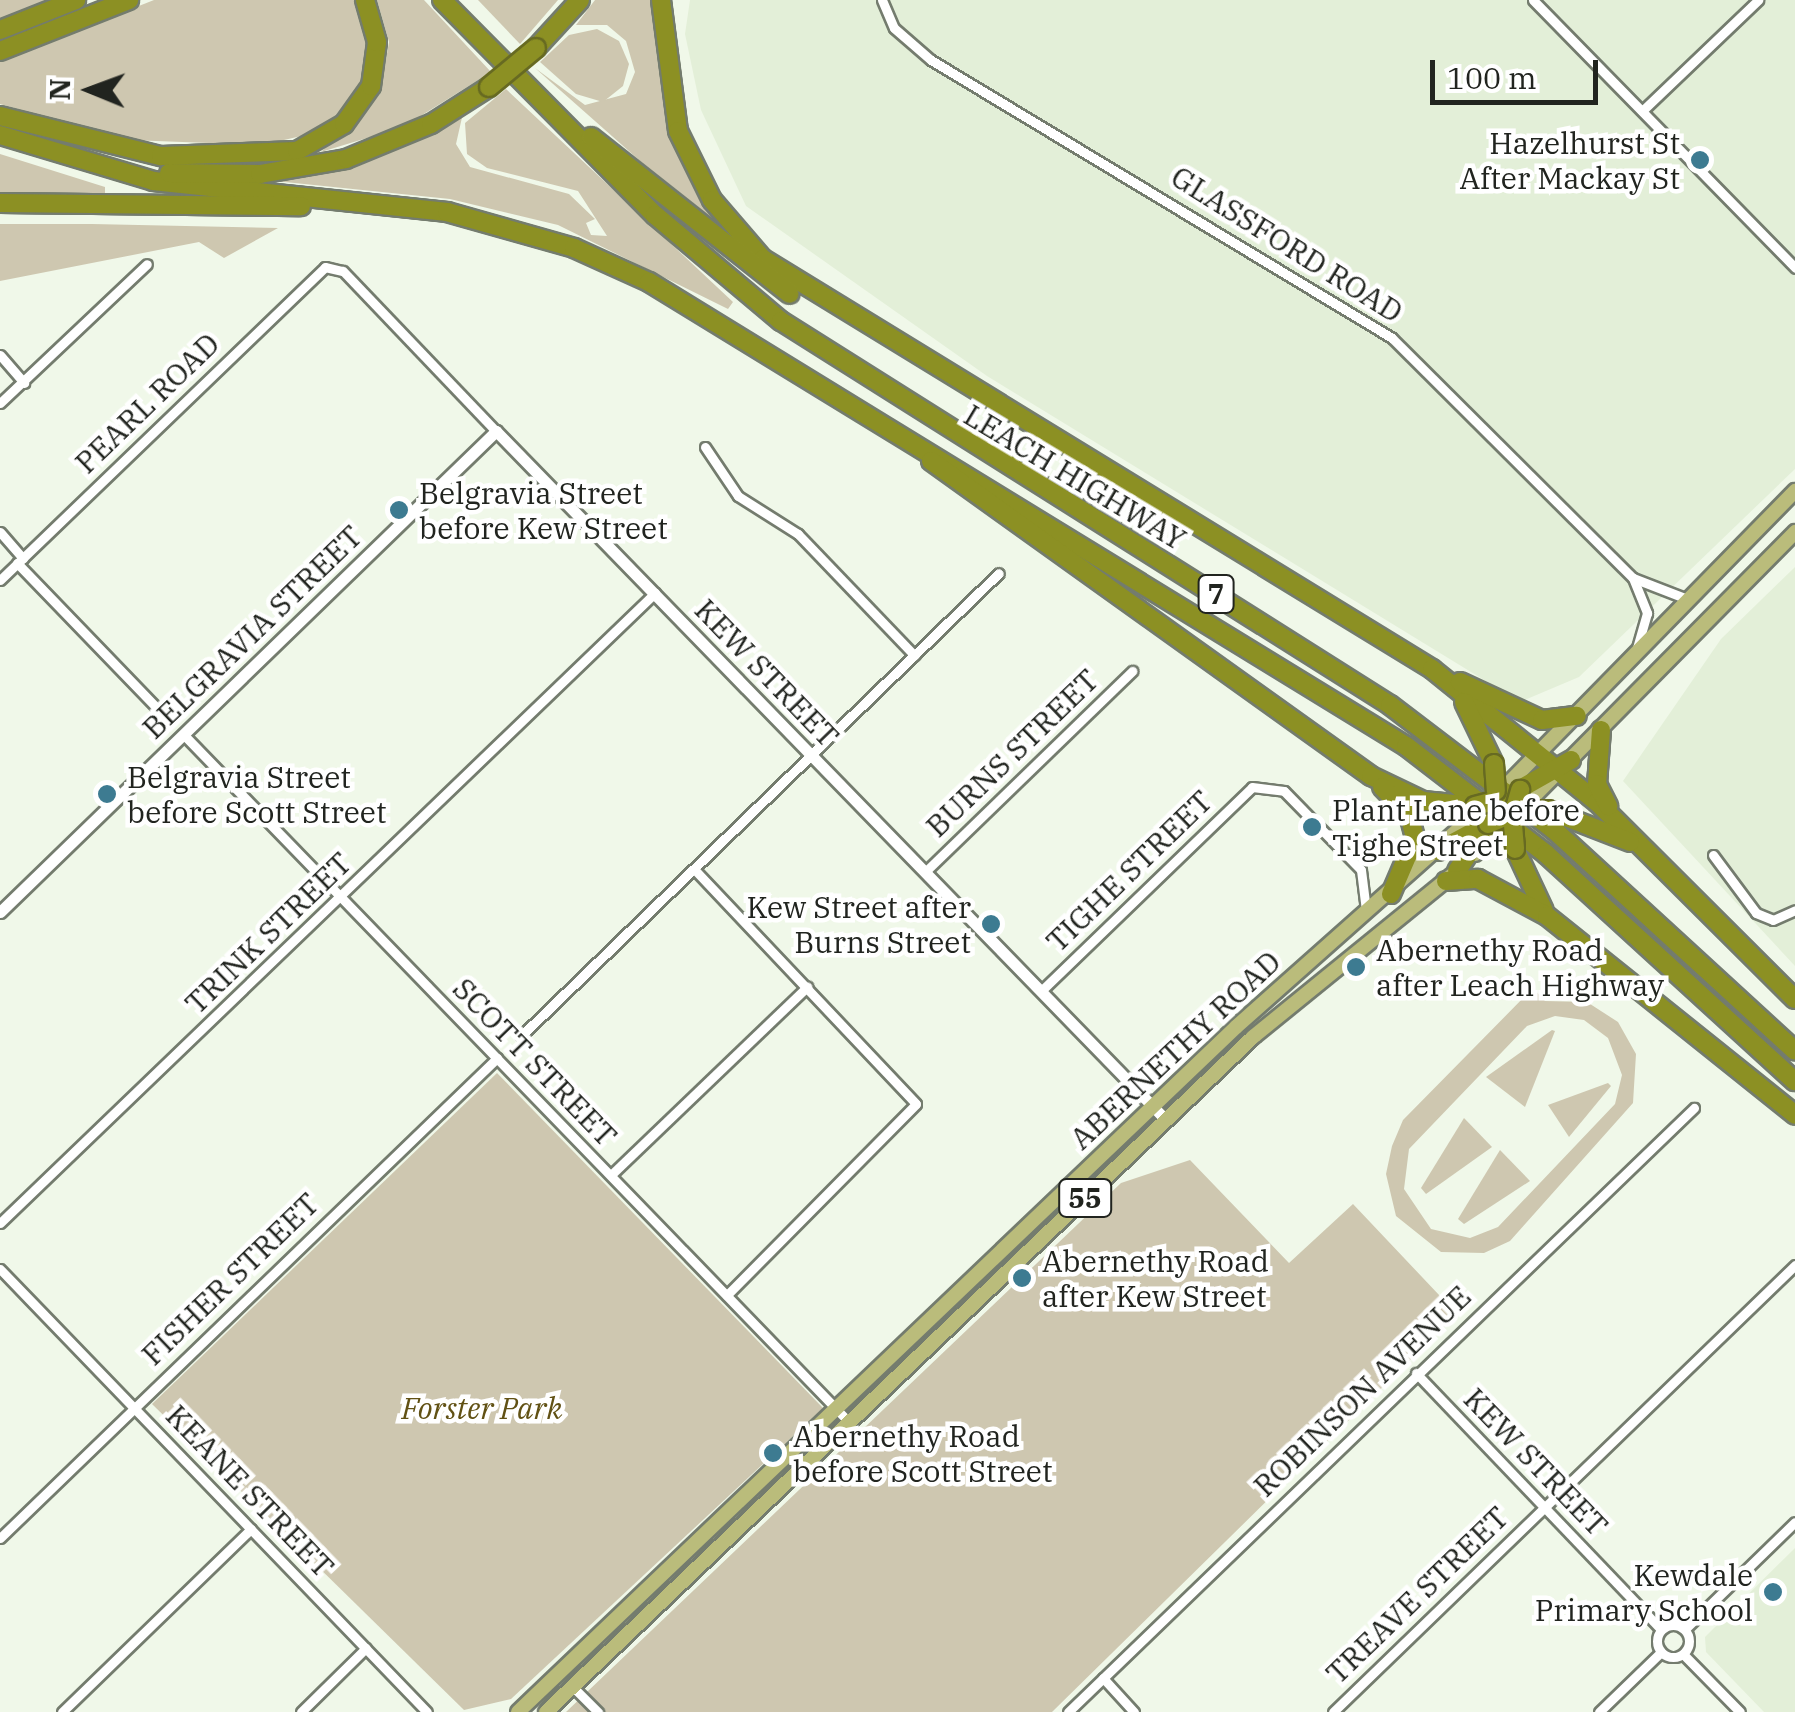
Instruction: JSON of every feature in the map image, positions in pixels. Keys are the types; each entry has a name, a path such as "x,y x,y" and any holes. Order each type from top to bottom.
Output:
{"highway":[{"path":"0,30 76,0"},
{"path":"0,51 130,0"},
{"path":"0,116 160,156 297,151 344,124 371,86 377,42 365,0"},
{"name":"LEACH HIGHWAY","path":"442,0 706,260 841,364 1218,594 1473,764 1795,1051"},
{"path":"70,158 178,174 294,170 402,138 489,87 536,48 580,0"},
{"path":"661,0 670,104 726,219 786,279 1432,669 1542,720 1577,716"},
{"path":"546,104 750,268 953,382"},
{"path":"0,135 168,184 366,203"},
{"path":"0,203 366,203"},
{"name":"LEACH HIGHWAY","path":"366,203 472,218 608,263 884,423 1306,678 1470,792 1795,1081"},
{"name":"7","path":"884,423 1372,776 1422,801 1488,814"},
{"path":"1432,669 1562,767 1795,998"},
{"path":"1432,669 1481,725 1494,764 1488,814 1452,876 1478,879 1547,916 1795,1115"},
{"path":"1601,730 1598,784 1626,828"},
{"path":"1541,752 1520,787 1515,849 1547,916"},
{"path":"1438,852 1520,787 1562,767"},
{"name":"7","path":"1372,776 1413,825 1391,894"},
{"path":"1488,814 1548,810 1597,823 1663,866"}],"main road":[{"path":"1541,752 1795,491"},
{"path":"1562,767 1795,532"},
{"name":"ABERNETHY ROAD","path":"518,1712 1153,1106 1438,852"},
{"name":"ABERNETHY ROAD","path":"546,1712 852,1425 1165,1119 1452,876"}],"street":[{"name":"GLASSFORD ROAD","path":"882,0 894,28 931,60 1392,338 1634,578 1690,600"},
{"path":"1533,0 1795,268"},
{"path":"1642,112 1758,0"},
{"path":"0,402 146,264"},
{"name":"KEW STREET","path":"331,266 927,870 1165,1119"},
{"name":"PEARL ROAD","path":"0,580 331,266"},
{"path":"0,355 24,383"},
{"name":"BELGRAVIA STREET","path":"0,912 496,431"},
{"path":"705,447 738,496 798,534 914,656"},
{"path":"0,532 20,561 158,709"},
{"path":"521,1036 999,573"},
{"path":"1634,578 1647,613 1634,656"},
{"name":"TRINK STREET","path":"0,1224 655,593"},
{"name":"BURNS STREET","path":"927,870 1132,672"},
{"name":"SCOTT STREET","path":"182,734 852,1425"},
{"name":"TIGHE STREET","path":"1041,991 1252,788 1284,791 1361,870 1365,917"},
{"path":"1713,856 1756,913 1773,920 1795,910"},
{"path":"694,869 916,1104 727,1295"},
{"path":"612,1176 806,987"},
{"name":"FISHER STREET","path":"0,1538 497,1058"},
{"name":"ROBINSON AVENUE","path":"1068,1712 1694,1108"},
{"name":"TREAVE STREET","path":"1333,1712 1795,1265"},
{"name":"KEANE STREET","path":"0,1269 427,1710"},
{"name":"KEW STREET","path":"1416,1373 1661,1629"},
{"path":"1683,1654 1685,1629 1795,1522"},
{"path":"62,1712 251,1529"},
{"path":"1599,1712 1661,1652 1661,1629 1685,1629"},
{"path":"302,1712 366,1648"},
{"path":"1661,1652 1683,1654 1740,1712"},
{"path":"1102,1678 1134,1712"},
{"path":"572,1686 598,1712"}],"shaded area":[{"path":"690,0 1795,0 1795,469 1579,677 1520,702 987,376 746,206 701,110 685,34"},
{"path":"1795,567 1795,966 1623,781 1721,639"},
{"name":"Kewdale Primary School","path":"1795,1548 1795,1712 1764,1712 1706,1652 1705,1637"}],"green space":[{"path":"0,0 53,0 0,19"},
{"path":"154,0 358,0 370,32 368,75 353,108 319,132 262,145 129,140 0,104 0,61"},
{"path":"377,0 424,0 491,72 403,127 321,152 380,94 389,42"},
{"path":"478,0 558,0 520,44"},
{"path":"595,0 655,0 667,116 725,236 535,68 585,105 626,94 635,72 626,41 607,25 576,25"},
{"path":"597,29 619,41 629,64 623,86 603,102 576,94 540,62 569,35"},
{"path":"506,89 733,302 728,309 558,225 450,199 275,181 463,113 456,144 470,167 569,194 595,219 586,223 591,235 607,236 578,191 487,168 467,154 465,123"},
{"path":"0,154 105,187 105,197 0,194"},
{"path":"0,224 278,228 224,258 199,242 0,281"},
{"path":"1533,988 1545,1001 1587,1002 1618,1022 1636,1054 1633,1103 1510,1241 1484,1253 1441,1252 1396,1216 1386,1174 1403,1120","holes":["1555,1016 1584,1020 1608,1038 1622,1075 1615,1104 1498,1227 1470,1238 1431,1229 1404,1189 1409,1149 1527,1026"]},
{"path":"1555,1031 1525,1107 1486,1077"},
{"name":"Forster Park","path":"497,1073 823,1408 511,1699 464,1710 152,1404"},
{"path":"1608,1083 1611,1086 1569,1137 1548,1105"},
{"path":"1464,1118 1492,1147 1426,1194 1421,1188"},
{"path":"1500,1150 1530,1181 1464,1224 1458,1219"},
{"path":"1190,1160 1289,1263 1353,1204 1457,1314 1052,1712 566,1712 1121,1183"}],"place":[{"name":"Hazelhurst St After Mackay St","path":"1700,160"},
{"name":"Belgravia Street before Kew Street","path":"399,510"},
{"name":"Belgravia Street before Scott Street","path":"107,794"},
{"name":"Plant Lane before Tighe Street","path":"1312,827"},
{"name":"Kew Street after Burns Street","path":"991,924"},
{"name":"Abernethy Road after Leach Highway","path":"1356,967"},
{"name":"Abernethy Road after Kew Street","path":"1022,1278"},
{"name":"Abernethy Road before Scott Street","path":"773,1453"},
{"name":"Kewdale Primary School","path":"1773,1592"}]}
